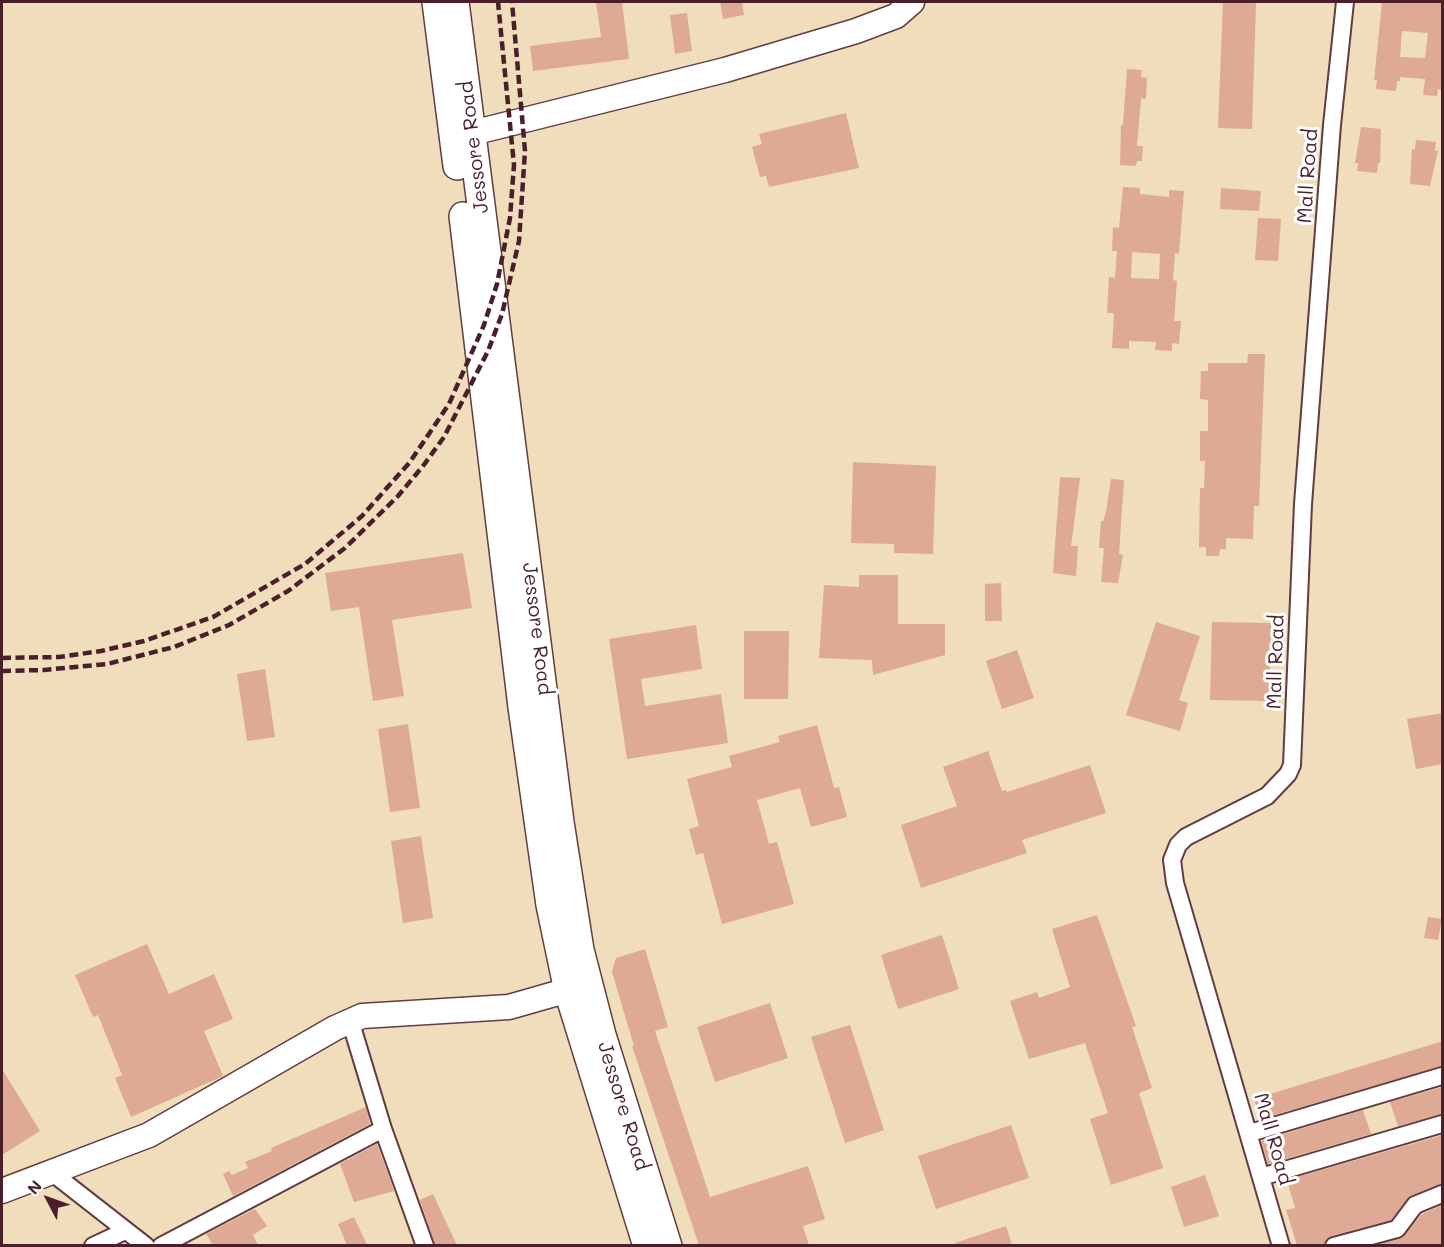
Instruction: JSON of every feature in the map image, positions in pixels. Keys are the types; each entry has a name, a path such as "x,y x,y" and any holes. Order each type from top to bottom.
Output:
{"main road":[{"name":"Jessore Road","path":"436,2 463,134 568,883 578,987 646,1245"},
{"name":"Jessore Road","path":"455,2 463,134"},
{"name":"Jessore Road","path":"578,987 668,1245"}],"street":[{"path":"463,134 725,70 845,34 896,16 912,2"},
{"name":"Mall Road","path":"1281,1245 1175,882 1172,860 1178,845 1186,837 1267,796 1284,779 1292,765 1303,504 1332,125 1345,2"},
{"path":"2,1191 149,1135 350,1020 375,1014 509,1007 578,987"},
{"path":"350,1020 382,1129 425,1245"},
{"path":"1250,1133 1443,1076"},
{"path":"1261,1177 1443,1124"},
{"path":"161,1245 382,1129"},
{"path":"50,1171 146,1245"},
{"path":"1334,1245 1397,1229 1415,1205 1443,1194"},
{"path":"93,1245 125,1231"}],"building":[{"path":"596,2 622,2 629,59 533,71 530,46 601,37"},
{"path":"720,2 742,2 744,15 723,19"},
{"path":"1223,2 1256,2 1252,129 1218,128"},
{"path":"1382,2 1443,2 1443,90 1438,89 1437,96 1423,95 1425,79 1400,77 1396,91 1376,89 1377,80 1374,80","holes":["1402,31 1428,33 1425,58 1400,57"]},
{"path":"687,13 692,51 675,54 670,15"},
{"path":"1127,69 1142,70 1141,77 1147,78 1146,99 1141,98 1137,146 1143,146 1142,161 1137,161 1136,166 1120,165 1121,125 1123,125"},
{"path":"846,113 859,168 769,187 766,176 760,177 752,147 762,144 759,134"},
{"path":"1361,127 1381,129 1380,163 1378,163 1377,173 1357,171 1358,163 1355,163"},
{"path":"1416,140 1436,142 1435,151 1438,151 1430,186 1410,184 1412,149 1415,149"},
{"path":"1123,187 1140,188 1140,194 1169,197 1169,190 1184,191 1179,254 1175,253 1173,280 1177,281 1174,321 1181,321 1179,344 1172,343 1172,351 1155,350 1156,342 1129,341 1129,349 1112,348 1114,313 1107,313 1109,277 1115,278 1117,251 1112,251 1113,227 1119,228","holes":["1132,252 1160,254 1159,279 1131,278"]},
{"path":"1221,188 1261,191 1259,211 1220,209"},
{"path":"1258,218 1281,219 1278,261 1255,260"},
{"path":"1248,354 1265,354 1259,506 1254,506 1253,539 1226,538 1226,549 1220,549 1219,556 1206,556 1206,547 1199,547 1200,488 1204,488 1205,461 1200,461 1200,431 1208,431 1208,400 1200,399 1201,371 1208,371 1208,363 1247,363"},
{"path":"853,462 936,466 933,554 894,553 894,544 851,543"},
{"path":"1060,477 1080,478 1071,546 1078,546 1076,576 1053,573"},
{"path":"1111,479 1124,480 1119,554 1123,555 1118,583 1101,582 1104,548 1099,548 1101,521 1106,512"},
{"path":"463,553 472,608 392,620 404,696 373,701 359,607 331,611 325,573"},
{"path":"859,575 898,575 898,624 945,624 945,655 873,675 872,660 819,658 824,585 859,587"},
{"path":"1001,583 1002,621 985,621 985,584"},
{"path":"1156,622 1200,636 1179,700 1188,703 1180,731 1126,715"},
{"path":"1212,622 1271,623 1269,701 1210,700"},
{"path":"696,625 702,669 641,679 645,706 721,694 728,743 627,759 609,639"},
{"path":"744,631 789,631 788,699 744,699"},
{"path":"1017,650 1034,698 1002,709 986,661"},
{"path":"265,669 275,737 247,741 237,674"},
{"path":"1443,713 1443,764 1416,769 1407,719"},
{"path":"408,724 420,808 390,812 378,729"},
{"path":"817,725 834,788 839,787 847,817 811,827 800,788 757,800 769,844 777,842 794,904 722,924 703,853 696,855 689,829 699,826 687,779 732,767 729,756 780,742 778,736"},
{"path":"988,751 1002,791 1007,792 1090,765 1106,813 1022,840 1027,853 921,888 901,825 957,806 943,767"},
{"path":"421,836 433,918 403,923 391,841"},
{"path":"1097,915 1136,1026 1132,1027 1152,1088 1139,1093 1163,1168 1111,1185 1090,1119 1108,1113 1085,1043 1029,1059 1010,1001 1037,992 1039,998 1070,987 1052,929"},
{"path":"1428,917 1442,919 1438,940 1424,938"},
{"path":"942,935 959,989 898,1009 881,955"},
{"path":"147,944 169,994 214,974 233,1019 204,1031 223,1076 131,1117 115,1078 122,1075 98,1015 93,1017 75,975"},
{"path":"645,949 668,1027 655,1031 710,1197 808,1166 825,1219 803,1226 809,1245 699,1245 632,1046 634,1046 612,972 616,958"},
{"path":"770,1003 788,1058 715,1082 697,1027"},
{"path":"850,1025 884,1130 845,1143 811,1037"},
{"path":"1443,1041 1443,1066 1260,1119 1254,1099"},
{"path":"2,1069 40,1131 2,1155"},
{"path":"1443,1087 1443,1114 1398,1126 1390,1102"},
{"path":"366,1107 370,1124 233,1196 223,1174 229,1171 232,1175 248,1168 245,1162 272,1151 271,1148"},
{"path":"1363,1110 1371,1134 1268,1164 1261,1141"},
{"path":"1011,1125 1029,1178 936,1209 918,1156"},
{"path":"1443,1135 1443,1184 1411,1196 1391,1220 1331,1236 1324,1245 1297,1245 1286,1210 1295,1208 1287,1180"},
{"path":"377,1144 394,1191 354,1202 340,1164"},
{"path":"1205,1175 1219,1216 1184,1227 1171,1187"},
{"path":"433,1194 457,1245 435,1245 420,1200"},
{"path":"1443,1205 1443,1245 1376,1245 1400,1239 1422,1214"},
{"path":"255,1209 267,1226 253,1235 258,1245 213,1245 206,1234"},
{"path":"354,1217 367,1245 347,1245 338,1224"},
{"path":"1006,1226 1012,1245 955,1245 955,1243"}],"railway":[{"path":"2,658 59,657 101,651 144,641 213,617 305,564 362,516 410,462 449,404 484,325 497,284 510,218 514,165 498,2"},
{"path":"2,671 107,664 174,647 229,625 288,591 345,548 398,496 423,466 444,437 488,351 502,314 519,241 525,151 512,2"}]}
